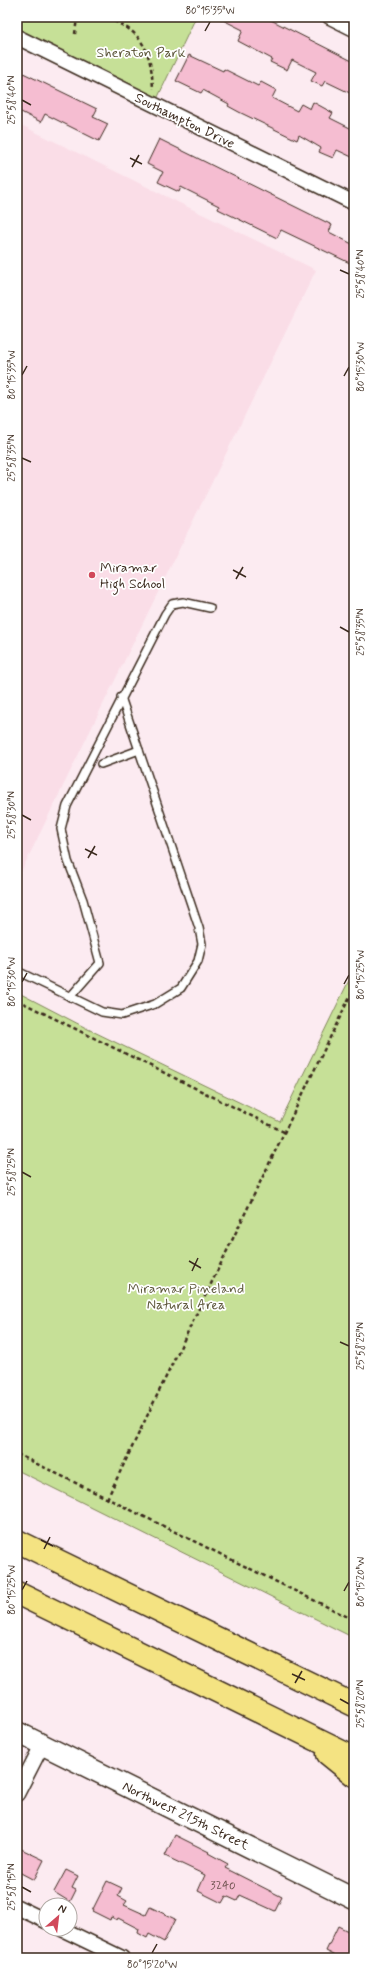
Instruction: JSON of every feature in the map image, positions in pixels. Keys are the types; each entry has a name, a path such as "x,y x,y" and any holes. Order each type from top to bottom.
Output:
{"highway":[{"path":"17,1541 354,1705"},
{"path":"17,1593 354,1758"},
{"path":"301,1732 354,1775"}],"street":[{"path":"330,17 354,29"},
{"name":"Southampton Drive","path":"17,37 354,203"},
{"name":"Northwest 215th Street","path":"17,1732 354,1899"},
{"path":"17,1794 42,1745"},
{"path":"17,1907 38,1917"},
{"path":"78,1937 122,1958"}],"lane":[{"path":"70,996 100,963 84,900 68,861 61,829 67,806 157,626 172,604 183,602 210,608"},
{"path":"17,971 102,1012 122,1015 155,1004 181,988 198,961 202,944 199,928 121,697"},
{"path":"101,764 139,750"}],"path":[{"path":"75,34 77,17"},
{"path":"108,17 130,30 148,51 153,84 153,90 148,102"},
{"path":"107,1499 354,988"},
{"path":"17,1000 284,1132"},
{"path":"17,1454 354,1620"}],"shaded area":[{"name":"Miramar High School","path":"17,123 316,270 17,880"}],"green space":[{"name":"Sheraton Park","path":"17,17 196,17 157,99 17,30"},
{"name":"Miramar Pineland Natural Area","path":"354,970 354,1638 17,1470 17,992 88,1029 280,1122"}],"building":[{"path":"217,17 265,17 354,62 354,95 325,81 322,86 311,81 316,72 292,60 287,70 270,62 272,59 238,41 243,30"},
{"path":"189,55 223,71 224,69 258,86 261,82 276,90 272,98 297,111 301,104 310,109 313,102 333,113 330,118 354,130 354,158 337,150 333,158 319,152 321,148 299,135 297,140 239,112 228,106 229,104 203,90 201,93 176,81"},
{"path":"17,70 97,109 93,117 108,124 99,141 45,114 41,122 17,110"},
{"path":"159,139 332,225 329,232 354,245 354,265 281,230 277,238 218,209 219,206 181,187 179,192 158,182 163,172 147,164"},
{"path":"175,1835 209,1852 208,1853 228,1864 225,1868 282,1897 275,1911 240,1895 237,1901 226,1896 222,1903 198,1891 205,1875 165,1856"},
{"path":"17,1847 44,1860 34,1880 17,1871"},
{"path":"66,1870 78,1876 72,1888 76,1890 72,1897 62,1897 54,1892"},
{"path":"107,1881 122,1888 118,1896 127,1901 124,1905 146,1915 150,1907 175,1919 164,1942 149,1934 147,1938 138,1933 139,1929 118,1918 117,1920 111,1917 110,1920 92,1911"},
{"path":"338,1926 354,1934 354,1958 340,1958 326,1951"}],"place":[{"name":"Miramar High School","path":"92,575"}]}
